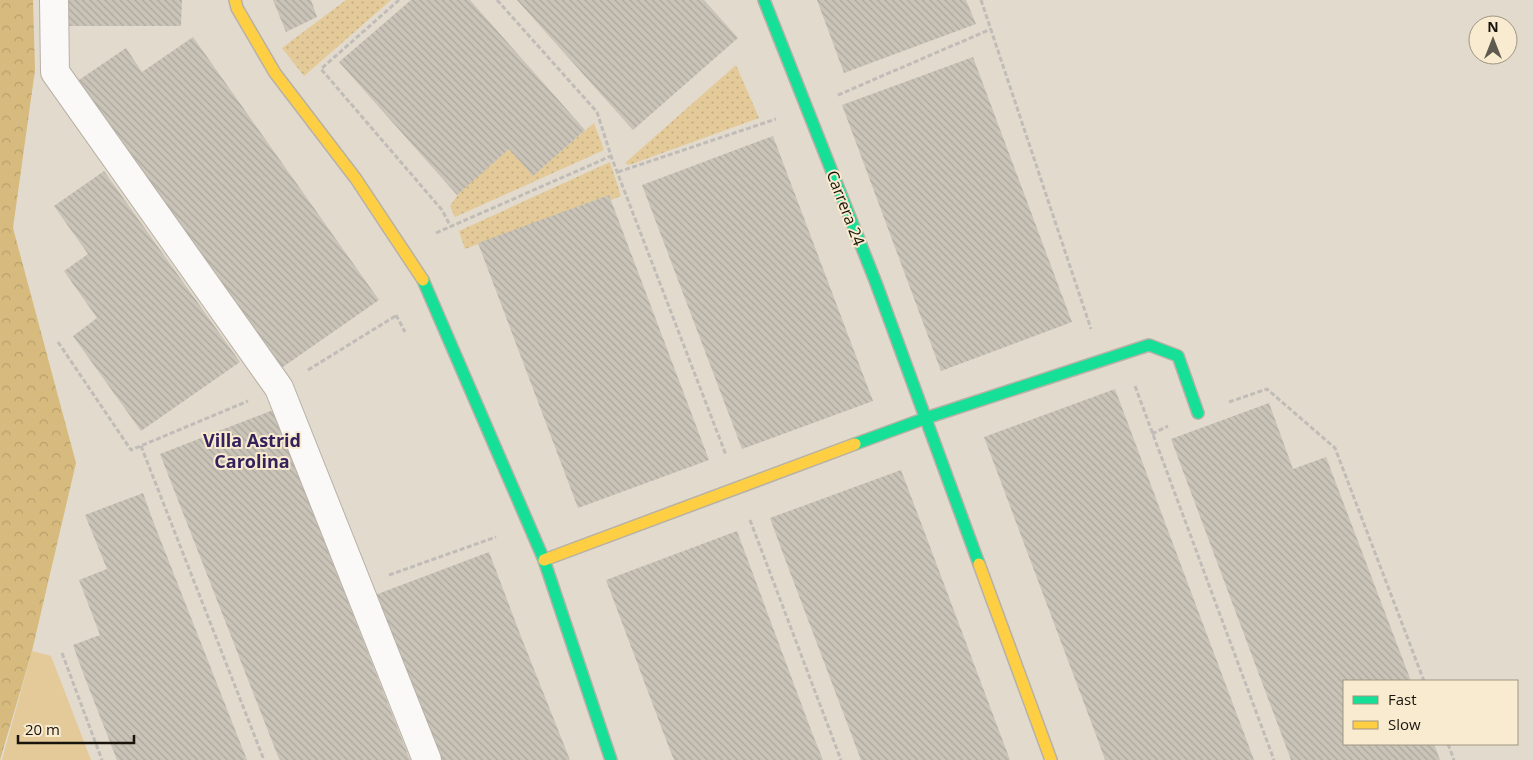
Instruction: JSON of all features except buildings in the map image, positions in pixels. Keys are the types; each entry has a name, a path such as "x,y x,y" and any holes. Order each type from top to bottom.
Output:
{"street":[{"path":"54,0 55,72 279,388 428,760"},
{"path":"235,0 237,8 275,73 356,179 419,272 544,560 611,760"},
{"name":"Carrera 24","path":"764,0 808,108 926,418 1051,760"},
{"path":"544,560 926,418 1149,345 1178,356 1198,413"}],"path":[{"path":"399,0 321,69 442,210 451,227"},
{"path":"497,0 597,112 611,156 841,760"},
{"path":"981,0 1102,361"},
{"path":"402,247 611,156"},
{"path":"396,315 410,341"},
{"path":"58,342 131,450"},
{"path":"1123,353 1274,760"},
{"path":"1268,389 1335,448 1424,680"},
{"path":"141,446 264,760"},
{"path":"493,528 500,546"},
{"path":"358,586 497,537"},
{"path":"62,653 102,760"},
{"path":"1448,745 1454,760"}],"green space":[{"path":"0,0 33,0 35,70 13,228 76,463 32,651 0,760"}],"shaded area":[{"path":"346,0 391,0 304,76 282,48"},
{"path":"736,65 759,118 629,165 625,163"},
{"path":"594,123 604,150 455,217 450,206 460,192 509,149 533,175"},
{"path":"610,162 621,196 611,200 609,195 465,249 459,231"},
{"path":"32,651 51,656 91,760 2,760"}],"traffic: fast":[{"path":"764,0 876,283 979,564"},
{"path":"423,280 544,560 611,760"},
{"path":"855,444 926,418 1149,345 1178,356 1198,413"}],"traffic: slow":[{"path":"235,0 237,8 275,73 356,179 423,280"},
{"path":"544,560 855,444"},
{"path":"979,564 1051,760"}],"district":[{"name":"Villa Astrid Carolina","path":"252,450"}]}
